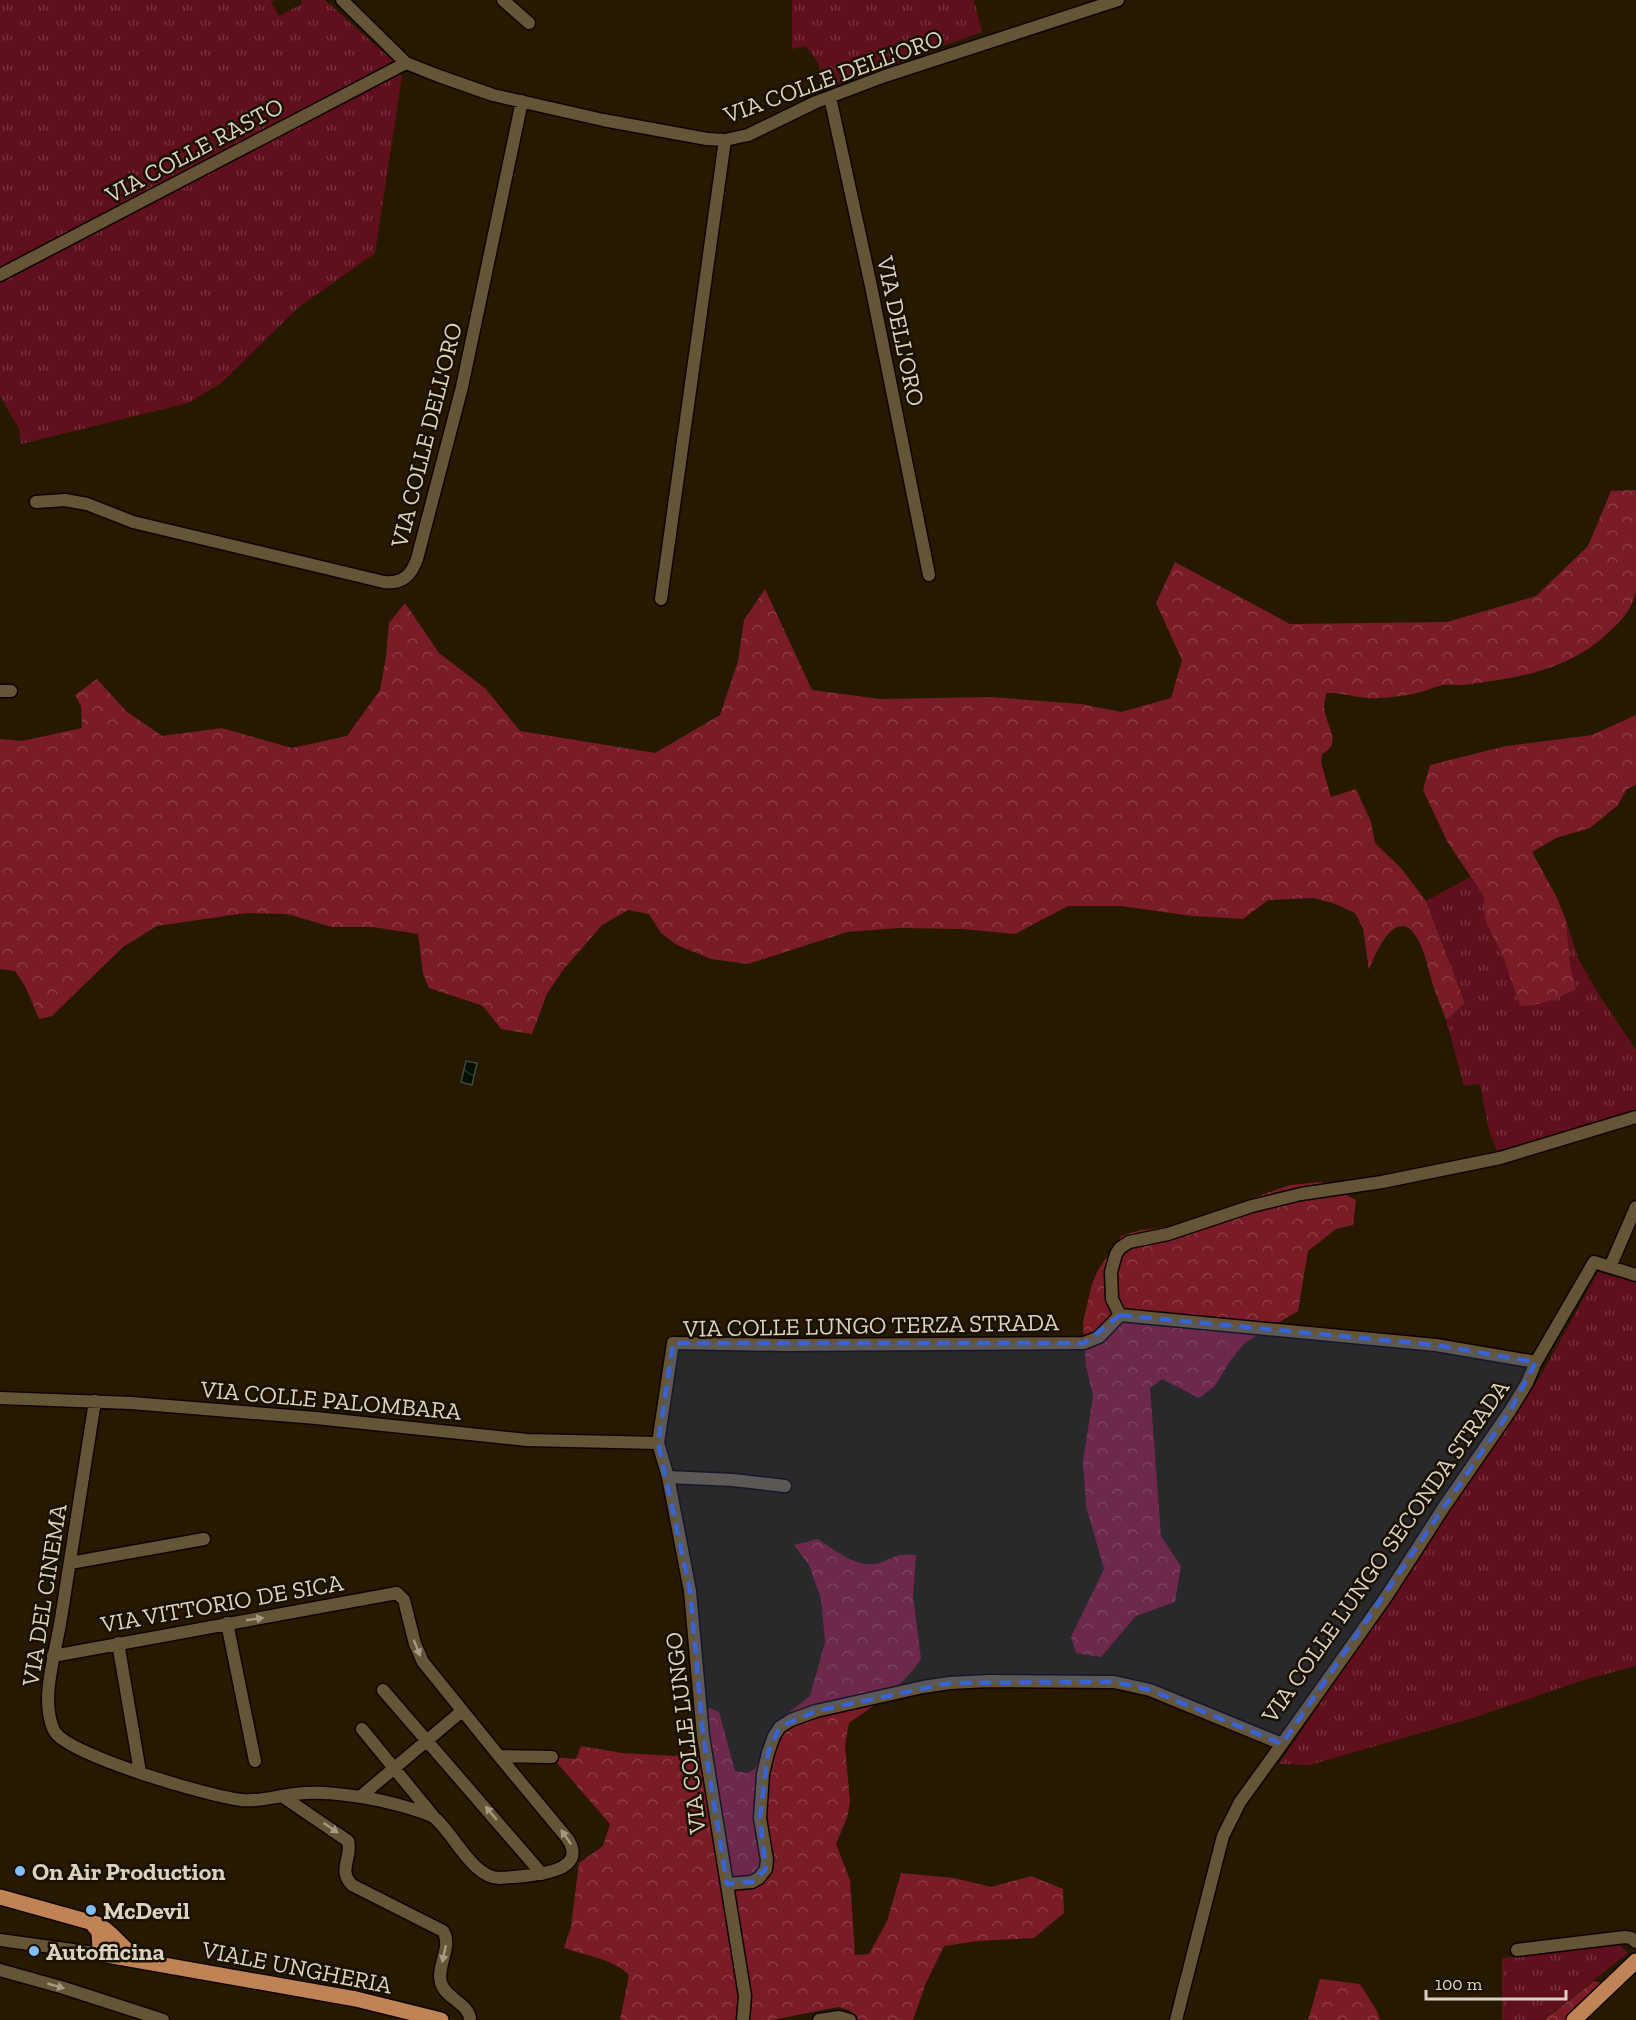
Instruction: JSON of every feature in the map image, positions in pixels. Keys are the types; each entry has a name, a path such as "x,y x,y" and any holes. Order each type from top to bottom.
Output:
{"main road":[{"name":"VIALE UNGHERIA","path":"0,1897 91,1922 105,1929 132,1954 144,1961"},
{"path":"91,1922 99,1932 99,1949"},
{"name":"VIALE UNGHERIA","path":"99,1949 144,1961 365,2000 441,2020"},
{"path":"1574,2020 1636,1961"}],"street":[{"path":"503,0 529,23"},
{"name":"VIA COLLE DELL'ORO","path":"348,2 406,63 493,95 603,120 724,140 748,135 830,97 885,76 1118,0"},
{"name":"VIA COLLE RASTO","path":"0,275 406,63"},
{"name":"VIA DELL'ORO","path":"830,97 929,574"},
{"name":"VIA COLLE DELL'ORO","path":"36,502 66,500 87,504 133,522 384,582 397,582 408,576 414,569 417,559 462,387 522,102"},
{"path":"661,599 724,140"},
{"path":"1636,1117 1500,1158 1382,1182 1300,1194 1232,1212 1168,1234 1129,1242 1116,1254 1111,1272 1112,1299 1120,1315 1436,1345 1536,1362 1594,1262 1636,1275"},
{"path":"1610,1267 1636,1207"},
{"name":"VIA COLLE LUNGO TERZA STRADA","path":"658,1443 673,1343 1084,1344 1099,1336 1120,1315"},
{"name":"VIA COLLE LUNGO SECONDA STRADA","path":"727,1884 752,1882 759,1878 766,1869 767,1860 760,1818 763,1774 774,1736 783,1724 816,1711 950,1683 1114,1682 1150,1690 1210,1712 1282,1743 1386,1597 1444,1507 1510,1412 1536,1362"},
{"name":"VIA COLLE PALOMBARA","path":"0,1398 95,1401 316,1418 527,1440 658,1443"},
{"name":"VIA DEL CINEMA","path":"95,1401 53,1656 48,1700 50,1720 56,1733 76,1749 187,1788 231,1798 254,1800 320,1792 391,1803 434,1817"},
{"name":"VIA COLLE LUNGO","path":"658,1443 668,1478 690,1591 703,1736 745,1996 742,2020"},
{"path":"668,1478 733,1480 785,1486"},
{"path":"70,1563 204,1539"},
{"name":"VIA VITTORIO DE SICA","path":"53,1656 227,1623 285,1615 390,1593 398,1594 404,1600 414,1644 421,1658 462,1711"},
{"path":"227,1623 255,1761"},
{"path":"118,1643 140,1772"},
{"path":"383,1690 542,1874"},
{"path":"360,1797 395,1767 427,1740 462,1711 567,1838 572,1846 572,1857 567,1864 554,1872 500,1878 488,1876 476,1867 395,1767 362,1729"},
{"path":"1176,2020 1223,1836 1240,1802 1282,1743"},
{"path":"499,1756 552,1757"},
{"path":"282,1796 346,1839 349,1850 345,1875 352,1886 443,1931 446,1940 440,1973 441,1983 450,1996 467,2011 470,2020"},
{"path":"99,1949 108,1936 116,1939"},
{"path":"1517,1950 1625,1937 1636,1942"},
{"name":"VIALE UNGHERIA","path":"0,1940 99,1949"},
{"path":"0,1970 163,2020"},
{"path":"819,2020 839,2017 850,2020"}],"highlighted area":[{"path":"1120,1315 1436,1345 1536,1362 1510,1411 1282,1744 1150,1690 1114,1682 950,1683 816,1711 780,1727 768,1753 760,1818 766,1869 752,1882 727,1884 703,1736 690,1591 658,1443 673,1343 1084,1343"}],"green space":[{"path":"0,0 275,0 271,2 279,16 302,4 301,0 325,0 392,60 402,76 375,253 299,307 220,384 188,403 21,444 19,429 0,396"},
{"path":"792,0 974,0 982,32 821,90 819,64 806,46 792,49"},
{"path":"1636,490 1636,591 1632,603 1623,618 1609,632 1579,654 1562,663 1527,674 1468,685 1443,685 1412,694 1366,698 1326,693 1325,714 1333,739 1332,745 1322,754 1321,762 1331,797 1356,789 1371,822 1375,843 1401,868 1426,901 1465,1003 1446,1020 1422,948 1407,927 1399,926 1392,930 1379,948 1369,970 1363,928 1355,913 1333,903 1313,898 1268,900 1243,919 1192,916 1121,906 1068,906 1015,934 962,929 899,928 847,932 748,964 711,959 677,945 661,933 649,914 628,910 602,925 563,970 547,994 532,1034 501,1029 483,1006 429,988 423,973 418,934 373,927 332,927 287,914 246,913 157,926 123,947 52,1016 39,1019 25,986 15,971 0,969 0,739 22,741 82,728 81,706 75,695 97,679 126,711 162,736 222,728 292,748 347,736 380,690 389,623 405,603 439,653 486,689 520,731 655,753 720,715 738,661 744,620 765,589 812,690 880,699 992,697 1081,704 1121,712 1171,698 1182,660 1156,603 1175,562 1290,624 1447,622 1536,596 1588,546 1611,491"},
{"path":"1636,715 1636,785 1627,789 1618,805 1590,828 1556,838 1532,852 1566,920 1570,964 1576,989 1549,1001 1520,1006 1503,957 1485,920 1484,897 1447,841 1423,790 1430,765 1506,746 1592,735"},
{"path":"1470,877 1485,897 1485,920 1503,957 1520,1006 1576,989 1570,964 1566,920 1578,958 1599,995 1636,1050 1636,1117 1500,1158 1489,1131 1480,1084 1464,1086 1446,1020 1465,1003 1426,901"},
{"path":"1322,1182 1356,1200 1353,1225 1336,1229 1308,1251 1298,1311 1246,1342 1232,1358 1215,1386 1199,1398 1162,1379 1150,1388 1161,1536 1181,1566 1175,1602 1136,1616 1101,1657 1076,1653 1071,1637 1104,1569 1086,1506 1083,1461 1093,1396 1086,1366 1083,1322 1092,1284 1098,1270 1121,1236 1141,1230 1174,1226 1290,1185"},
{"path":"1598,1272 1636,1282 1636,1666 1580,1681 1476,1717 1310,1765 1279,1764 1540,1377"},
{"path":"818,1539 847,1558 863,1563 879,1563 900,1555 916,1555 913,1596 921,1659 897,1686 849,1723 845,1745 850,1802 847,1818 836,1844 850,1880 855,1955 869,1954 887,1921 901,1873 954,1878 991,1887 1031,1876 1063,1889 1064,1913 1034,1938 978,1941 944,1946 926,1983 913,2020 859,2020 849,2010 838,2007 772,2020 620,2020 629,1975 607,1961 564,1948 571,1926 579,1863 603,1846 610,1824 552,1757 576,1759 581,1746 622,1753 675,1756 692,1749 695,1726 700,1717 710,1708 719,1712 735,1771 747,1773 755,1769 778,1721 810,1696 825,1642 821,1599 809,1565 794,1545"},
{"path":"1618,1943 1628,1953 1543,2020 1502,2020 1502,1958"},
{"path":"1320,1979 1360,1984 1380,2020 1308,2020"},
{"path":"1594,1981 1606,1984 1566,2020 1544,2020"}],"water":[{"path":"466,1061 477,1063 472,1085 461,1082"}],"place":[{"name":"On Air Production","path":"20,1871"},
{"name":"McDevil","path":"91,1910"},
{"name":"Autofficina","path":"34,1951"}]}
